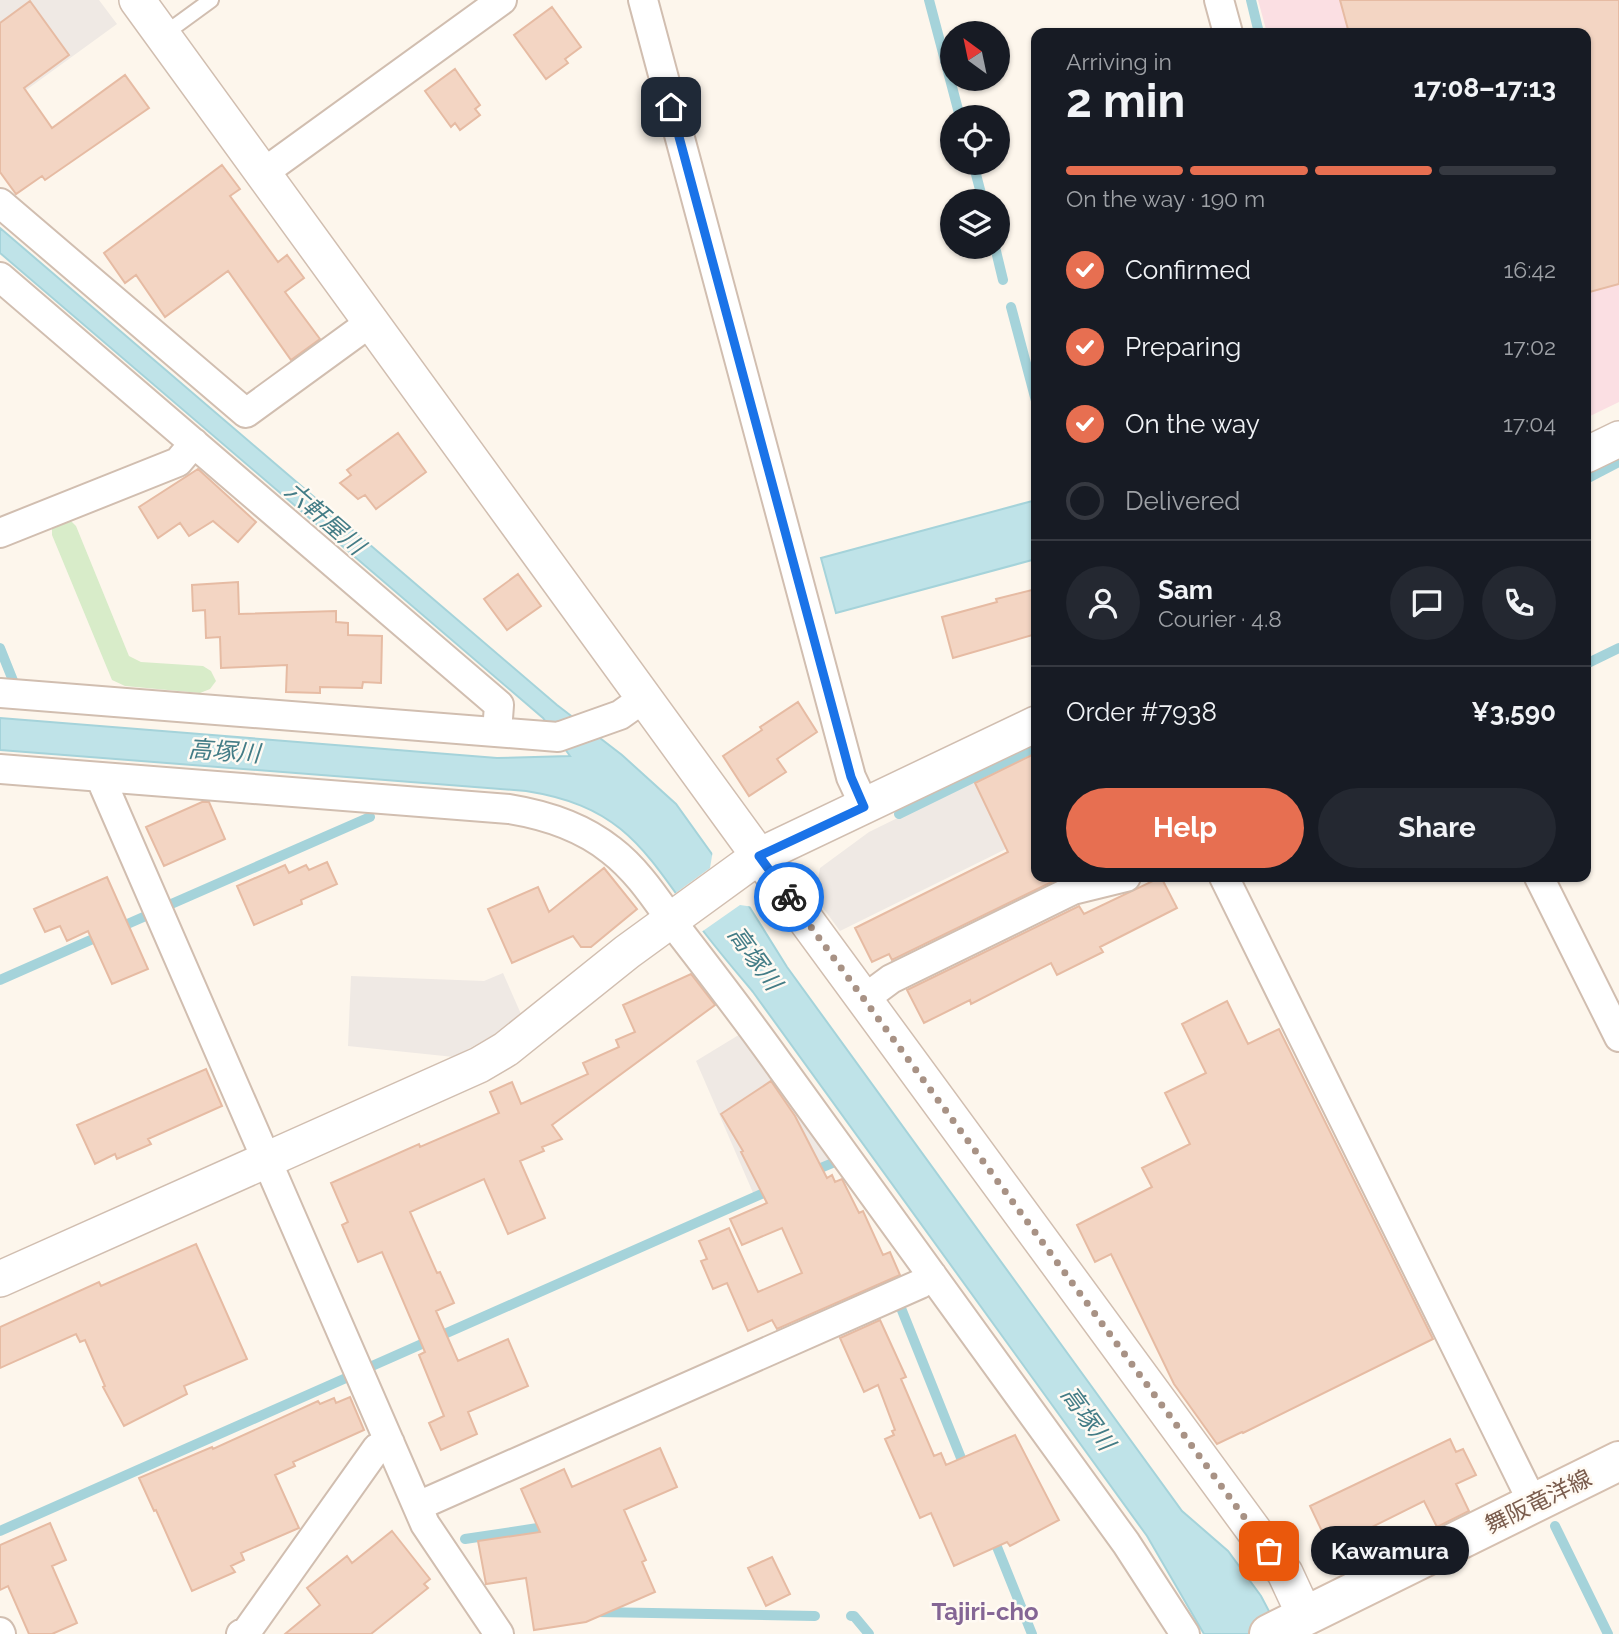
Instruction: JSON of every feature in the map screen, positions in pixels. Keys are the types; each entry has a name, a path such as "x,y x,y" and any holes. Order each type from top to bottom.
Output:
{"main road":[{"name":"舞阪竜洋線","path":"1293,1628 1619,1461"}],"street":[{"path":"137,0 644,698 748,864 864,999 1285,1573 1293,1628"},
{"path":"263,173 502,0"},
{"path":"643,0 851,777 864,807"},
{"path":"1219,0 1227,28"},
{"path":"0,203 246,413 371,322"},
{"path":"0,278 499,705 497,732"},
{"path":"1591,453 1619,439"},
{"path":"0,533 178,462 194,443"},
{"path":"0,693 558,737 621,715 644,698"},
{"path":"0,1279 480,1065 522,1037 627,951 748,864 1031,726"},
{"path":"0,769 509,809 537,814 580,830 612,850 632,868 674,917 1126,1544 1185,1634"},
{"path":"100,777 425,1524 499,1634"},
{"path":"864,999 891,979 1073,890 1106,882"},
{"path":"1226,882 1533,1503"},
{"path":"1542,882 1619,1037"},
{"path":"418,1506 907,1290 932,1275"},
{"path":"250,1632 377,1448 390,1443"}],"lane":[{"path":"163,35 211,0"}],"shaded area":[{"path":"0,0 99,0 117,24 0,109"},
{"path":"1258,0 1619,0 1619,402 1591,416 1591,28 1266,28"},
{"path":"1031,752 1031,836 840,931 815,897 820,868 869,832"},
{"path":"503,973 521,1014 495,1034 454,1057 348,1046 351,976 484,981"},
{"path":"742,1033 834,1160 754,1195 696,1061"}],"green space":[{"path":"69,519 76,526 129,656 141,662 203,666 211,671 216,681 210,689 200,693 125,686 112,680 52,535 52,526"}],"water":[{"path":"0,228 557,705 622,755 676,804 747,903 787,967 1182,1511 1228,1551 1261,1596 1281,1634 1204,1634 1147,1536 753,992 644,851 608,819 585,807 526,791 0,750 0,718 497,758 570,756 543,718 0,253"},
{"path":"1031,501 1031,560 836,613 821,558"}],"pier":[{"path":"713,850 754,907 740,905 700,933 673,895 710,868"}],"building":[{"path":"1340,0 1619,0 1619,284 1591,292 1591,28 1348,28"},
{"path":"30,1 69,55 24,88 52,128 125,75 149,108 45,180 42,176 16,194 0,172 0,23"},
{"path":"552,7 581,47 565,59 568,63 546,79 514,35"},
{"path":"455,69 480,105 475,109 480,115 460,130 455,123 451,127 425,91"},
{"path":"222,165 240,189 230,196 278,262 287,255 304,278 285,292 320,339 291,360 228,271 165,317 136,275 125,283 104,253"},
{"path":"398,433 426,472 376,509 365,495 358,499 340,483 351,475 347,470"},
{"path":"198,469 256,522 238,542 213,521 189,536 180,523 158,538 139,507"},
{"path":"518,574 541,606 507,630 484,599"},
{"path":"238,582 239,614 336,611 336,622 348,623 348,635 382,636 381,683 363,682 362,688 320,687 320,693 286,692 287,665 221,668 220,637 206,638 205,610 193,611 192,585"},
{"path":"1031,590 1031,635 953,658 942,617 997,602 996,599"},
{"path":"798,702 817,732 777,759 786,772 749,796 723,756"},
{"path":"1031,755 1031,882 1052,882 892,960 889,954 872,962 855,928 1008,852 975,783"},
{"path":"202,802 209,802 225,839 164,866 146,827"},
{"path":"327,862 337,884 301,900 302,904 254,925 237,886 285,865 289,873 306,865 309,870"},
{"path":"604,868 637,909 591,947 581,947 573,936 512,963 488,909 538,887 549,912"},
{"path":"107,877 148,969 112,984 88,931 67,941 60,926 45,932 34,909"},
{"path":"1151,882 1164,882 1177,908 1100,947 1103,952 1057,975 1051,963 971,1004 970,1000 924,1023 907,990 1079,906 1084,914"},
{"path":"691,974 715,1005 552,1125 562,1139 542,1147 544,1151 520,1161 545,1218 508,1234 484,1179 410,1212 437,1273 440,1272 454,1303 436,1311 458,1361 508,1339 528,1386 468,1412 477,1434 441,1450 429,1423 444,1416 419,1355 425,1352 382,1252 358,1262 342,1225 348,1222 331,1183 419,1144 420,1147 499,1113 490,1092 512,1082 521,1104 588,1074 583,1063 619,1047 616,1040 635,1032 623,1005"},
{"path":"1227,1001 1248,1044 1279,1029 1433,1339 1217,1444 1174,1384 1111,1254 1095,1262 1077,1225 1152,1187 1142,1168 1190,1144 1165,1093 1206,1073 1182,1024"},
{"path":"206,1069 222,1106 148,1139 151,1144 117,1159 115,1154 95,1164 77,1125"},
{"path":"771,1081 795,1116 827,1178 832,1175 835,1182 842,1179 859,1213 863,1211 883,1255 890,1252 900,1275 777,1329 772,1320 748,1331 727,1283 713,1289 701,1261 707,1259 699,1241 729,1228 758,1292 802,1273 782,1228 742,1245 730,1219 767,1203 741,1152 743,1151 721,1114"},
{"path":"196,1244 247,1359 184,1386 187,1394 124,1426 103,1387 105,1386 85,1340 80,1342 76,1334 0,1368 0,1327 99,1282 101,1286"},
{"path":"880,1320 906,1377 901,1379 934,1456 941,1453 946,1465 1015,1435 1059,1520 1010,1546 1007,1542 954,1566 931,1513 920,1518 885,1439 894,1435 892,1431 895,1430 878,1385 864,1392 840,1338"},
{"path":"350,1397 364,1430 293,1462 295,1466 275,1475 299,1528 241,1553 244,1560 231,1566 235,1572 192,1591 139,1478 212,1447 213,1449 318,1401 320,1404 334,1398 336,1403"},
{"path":"1450,1439 1456,1452 1463,1449 1476,1475 1456,1484 1469,1511 1437,1527 1424,1501 1330,1548 1310,1506"},
{"path":"660,1448 677,1487 624,1510 646,1560 642,1562 655,1592 586,1622 534,1630 526,1578 486,1584 478,1541 540,1532 521,1489 564,1469 572,1487"},
{"path":"50,1523 66,1560 52,1566 77,1623 52,1634 29,1634 8,1586 0,1590 0,1545"},
{"path":"392,1531 430,1579 424,1584 428,1588 371,1634 285,1634 320,1605 307,1588 347,1556 352,1563"},
{"path":"772,1557 790,1594 766,1606 748,1568"}],"waterway":[{"path":"929,0 957,105"},
{"path":"1251,0 1258,28"},
{"path":"976,175 980,189"},
{"path":"998,259 1003,280"},
{"path":"1011,307 1031,382"},
{"path":"1591,476 1619,462"},
{"path":"0,648 14,683"},
{"path":"1591,662 1619,648"},
{"path":"899,814 1031,749"},
{"path":"169,905 370,817"},
{"path":"116,929 148,915"},
{"path":"0,980 102,935"},
{"path":"811,1172 835,1162"},
{"path":"372,1366 775,1188"},
{"path":"901,1308 965,1468"},
{"path":"0,1531 346,1378"},
{"path":"465,1539 551,1526"},
{"path":"1555,1526 1608,1634"},
{"path":"993,1537 1032,1634"},
{"path":"596,1612 815,1616"},
{"path":"851,1616 854,1616 869,1634"}],"way so far":[{"path":"789,897 1269,1551"}],"place":[{"name":"Kawamura","path":"1269,1551"}],"district":[{"name":"Tajiri-cho","path":"985,1611"}],"route":[{"path":"671,107 851,777 864,807 759,856 789,897"}],"water label":[{"name":"六軒屋川","path":"325,518"},
{"name":"高塚川","path":"224,751"},
{"name":"高塚川","path":"755,958"},
{"name":"高塚川","path":"1088,1418"}]}
